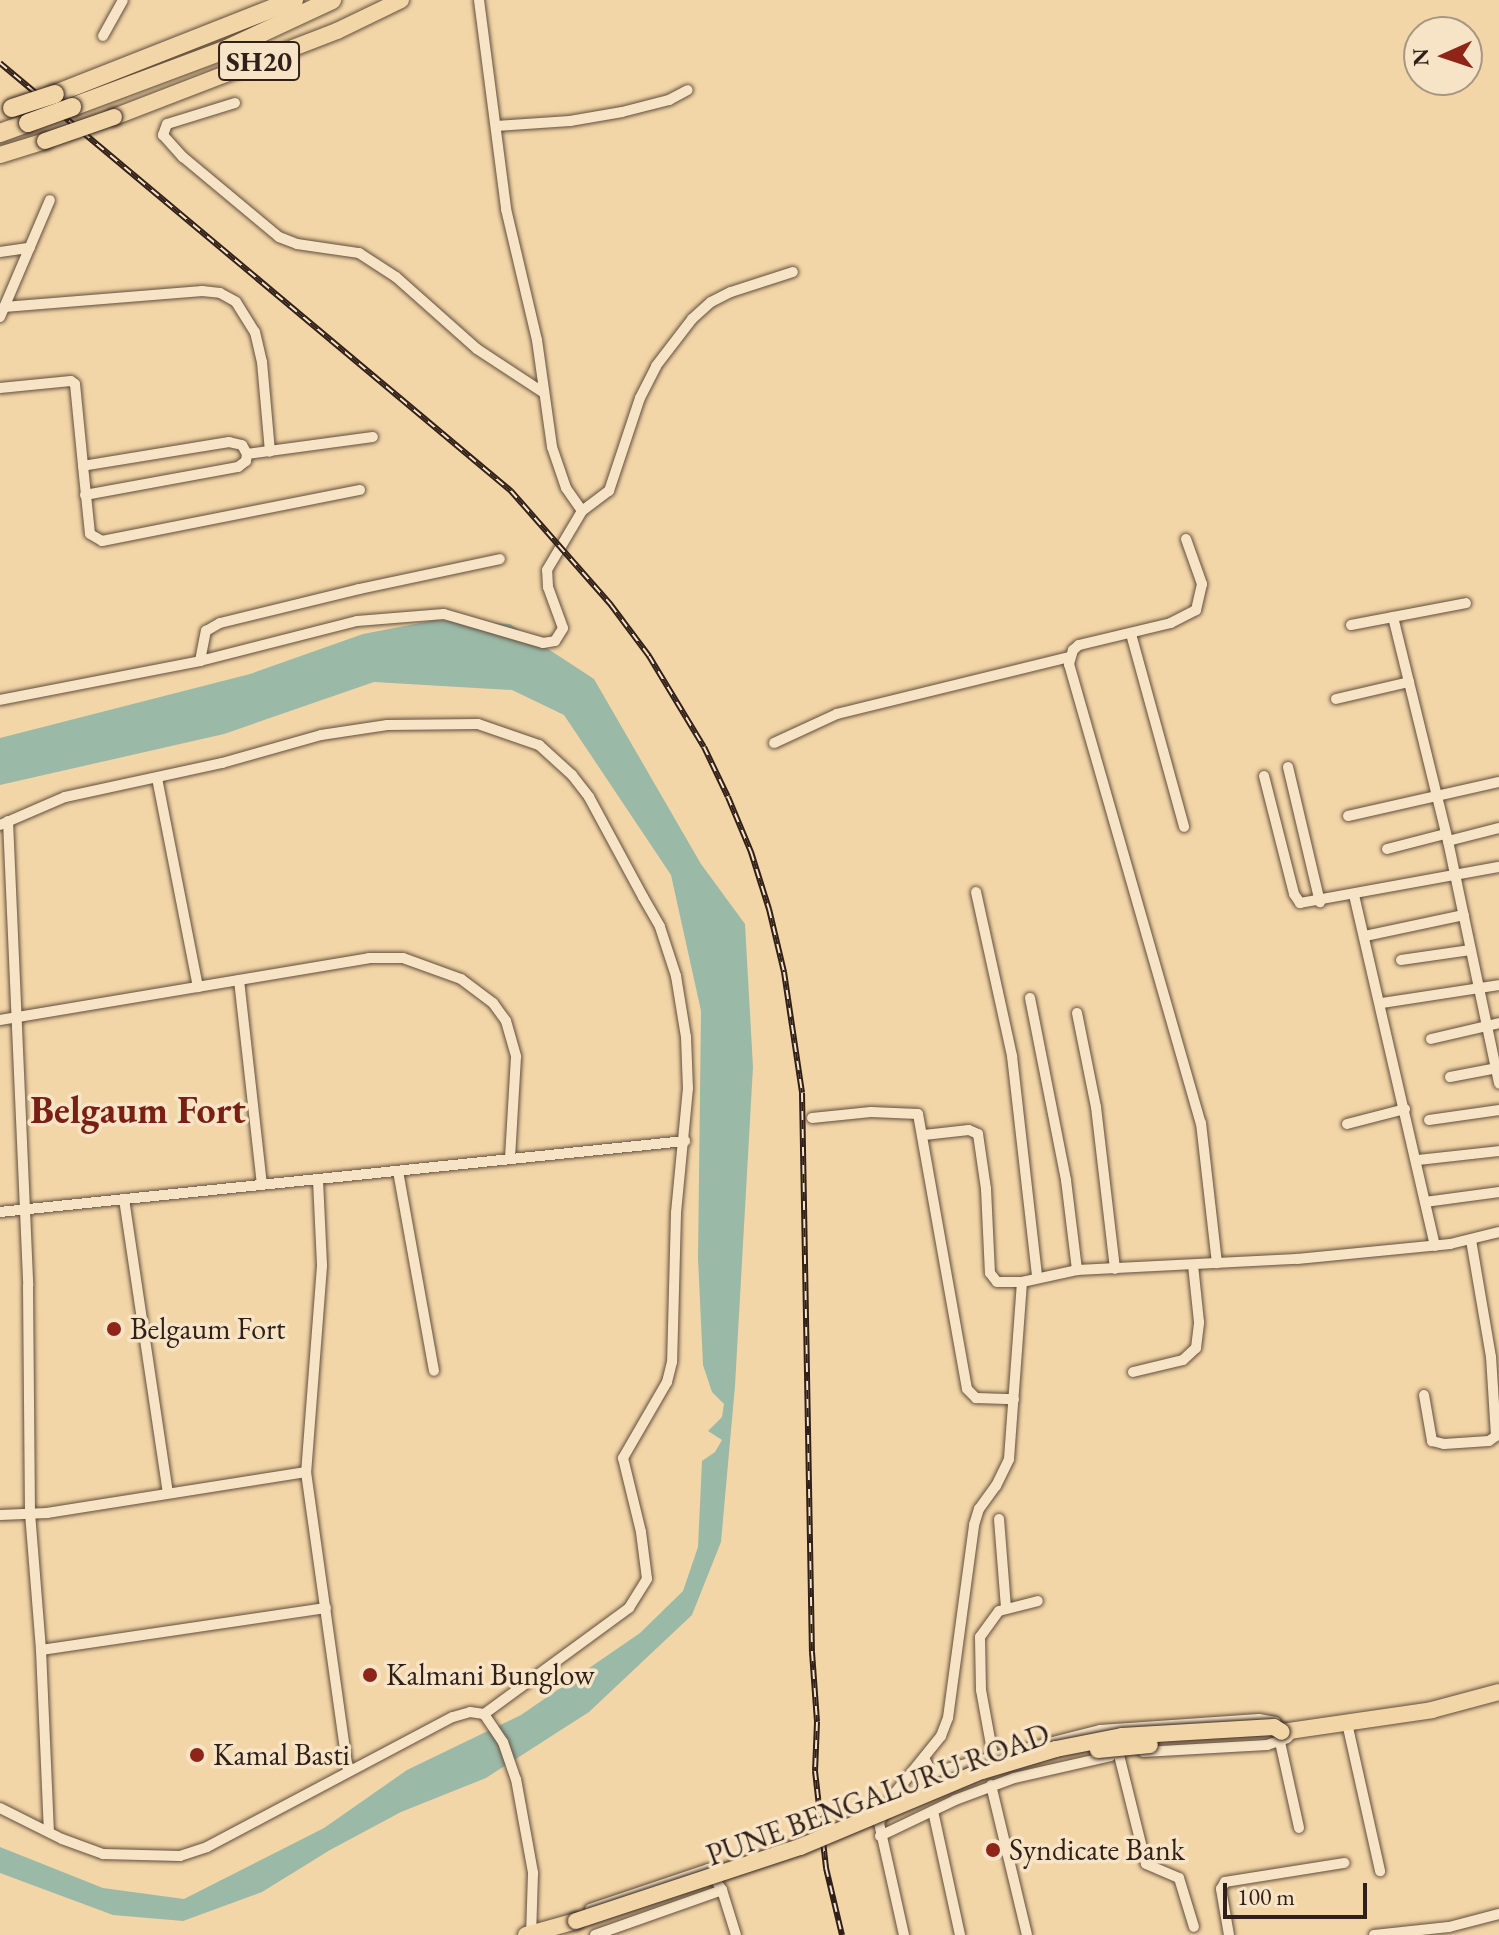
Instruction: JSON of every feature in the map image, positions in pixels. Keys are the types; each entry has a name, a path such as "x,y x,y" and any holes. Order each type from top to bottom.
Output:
{"highway":[{"path":"6,111 294,0"},
{"path":"0,133 227,49 332,0"}],"main road":[{"name":"SH20","path":"0,155 114,117 337,31 401,0"},
{"name":"PUNE BENGALURU ROAD","path":"530,1935 566,1930 825,1849 963,1790 1040,1762 1096,1750 1275,1737 1432,1710 1499,1692"}],"street":[{"path":"103,36 123,0"},
{"path":"479,0 506,209 537,340 559,470 566,488 582,511"},
{"path":"496,126 570,121 622,112 669,100 688,90"},
{"path":"235,103 167,124 163,135 183,157 279,237 297,244 359,253 396,277 477,349 544,393"},
{"path":"50,200 2,312 202,291 220,293 236,302 255,332 262,362 270,452"},
{"path":"0,252 30,248"},
{"path":"0,700 200,661 357,621 422,614 457,615 543,643 555,641 563,628 548,587 547,570 582,511 609,491 640,398 656,366 692,319 731,292 793,272"},
{"path":"0,388 71,381 75,384 90,534 102,541 360,490"},
{"path":"247,454 373,437"},
{"path":"83,466 229,442 242,445 247,454 246,461 238,467 85,495"},
{"path":"1186,539 1202,584 1196,610 1171,623 1088,642 1073,650 1069,657 1070,674 1201,1123 1217,1263"},
{"path":"200,661 203,637 210,627 347,591 500,559"},
{"path":"1351,625 1466,603"},
{"path":"1393,617 1470,950 1480,989 1494,1024 1499,1084"},
{"path":"1131,634 1184,827"},
{"path":"774,743 837,714 1069,657"},
{"path":"1336,699 1409,682"},
{"path":"0,1808 49,1832 103,1854 152,1858 180,1856 207,1847 453,1717 484,1714 629,1608 647,1579 641,1532 623,1458 662,1392 672,1362 676,1213 688,1088 686,1037 676,976 660,927 589,797 572,775 539,745 478,724 387,725 321,735 157,778 65,797 4,823 24,1210 30,1513 41,1650 49,1832"},
{"path":"1288,767 1320,902"},
{"path":"1264,776 1296,899 1305,905 1499,867"},
{"path":"157,778 198,987"},
{"path":"1348,816 1499,782"},
{"path":"1387,849 1499,828"},
{"path":"976,892 1012,1056 1037,1277"},
{"path":"1354,895 1382,1003 1435,1246"},
{"path":"1365,936 1464,915"},
{"path":"1401,960 1470,950"},
{"path":"0,1020 387,957 403,958 436,969 476,989 493,1003 506,1021 513,1041 515,1085 510,1158"},
{"path":"239,980 262,1185"},
{"path":"1382,1003 1499,985"},
{"path":"1030,998 1066,1180 1077,1270"},
{"path":"1077,1013 1096,1107 1115,1269"},
{"path":"1431,1039 1494,1024"},
{"path":"1450,1077 1497,1068"},
{"path":"1347,1124 1405,1109"},
{"path":"1429,1120 1499,1110"},
{"path":"812,1118 912,1112 920,1118 967,1389 976,1398 1014,1399"},
{"path":"924,1135 969,1130 978,1134 986,1189 991,1279 1022,1282 1077,1270 1193,1265 1435,1246 1499,1232"},
{"path":"0,1212 685,1141"},
{"path":"1418,1160 1499,1151"},
{"path":"398,1171 434,1371"},
{"path":"318,1180 322,1266 306,1472 348,1770"},
{"path":"1425,1202 1499,1192"},
{"path":"124,1199 168,1492"},
{"path":"1424,1395 1432,1441 1444,1444 1489,1441 1496,1436 1491,1357 1471,1240"},
{"path":"1133,1372 1183,1360 1196,1348 1199,1322 1193,1265"},
{"path":"904,1935 879,1823 884,1808 941,1736 948,1718 974,1525 979,1509 996,1486 1009,1459 1022,1282"},
{"path":"0,1515 306,1472"},
{"path":"999,1519 1006,1607"},
{"path":"993,1756 978,1647 985,1627 1006,1607 1038,1601"},
{"path":"41,1650 326,1608"},
{"path":"484,1714 503,1742 516,1779 533,1873 530,1935"},
{"path":"924,1758 929,1768 938,1771 1100,1730 1259,1719 1282,1723 1299,1828"},
{"path":"1347,1723 1380,1871"},
{"path":"880,1836 991,1785 1068,1764 1285,1735"},
{"path":"1119,1755 1146,1864 1179,1878 1194,1927"},
{"path":"991,1785 1027,1935"},
{"path":"933,1811 960,1935"},
{"path":"1229,1935 1221,1889 1225,1882 1344,1863"},
{"path":"566,1930 572,1915 703,1869 712,1871 722,1890 736,1935"},
{"path":"595,1935 722,1890"},
{"path":"1374,1935 1449,1927 1499,1914"}],"shaded area":[{"path":"436,620 510,624 594,679 701,864 745,924 753,1067 735,1386 721,1542 692,1615 589,1712 486,1778 401,1812 330,1850 262,1892 183,1921 113,1915 0,1873 0,1847 103,1888 184,1899 324,1828 407,1770 521,1715 640,1633 683,1591 698,1547 702,1461 715,1452 722,1440 708,1431 722,1417 724,1404 712,1392 703,1365 698,1259 701,1011 671,875 564,715 512,690 374,682 224,734 0,785 0,738 250,674 363,634"}],"railway":[{"path":"0,63 511,491 611,605 649,656 704,747 728,797 751,852 769,909 784,972 802,1093 812,1652 817,1722 815,1771 826,1868 842,1935"}],"place":[{"name":"Belgaum Fort","path":"114,1329"},
{"name":"Kalmani Bunglow","path":"370,1675"},
{"name":"Kamal Basti","path":"197,1755"},
{"name":"Syndicate Bank","path":"993,1850"}],"district":[{"name":"Belgaum Fort","path":"138,1110"}]}
